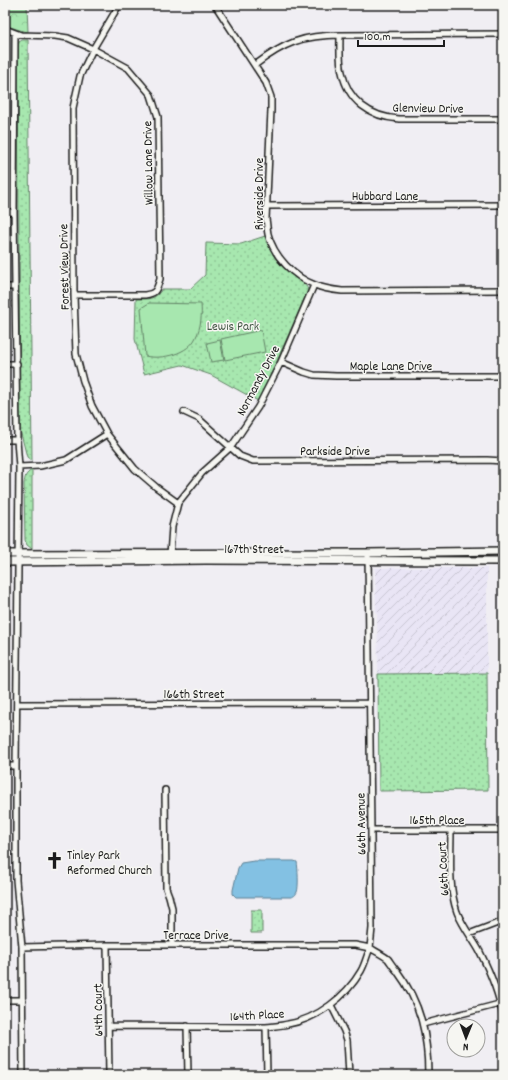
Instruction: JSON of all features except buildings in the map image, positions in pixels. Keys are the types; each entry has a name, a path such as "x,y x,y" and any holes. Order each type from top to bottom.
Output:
{"main road":[{"name":"167th Street","path":"368,557 503,551"},
{"name":"167th Street","path":"5,554 18,558"},
{"name":"167th Street","path":"5,562 18,558 170,557 368,557 503,561"}],"street":[{"name":"Forest View Drive","path":"119,5 93,49 80,76 73,108 74,295 76,354 83,381 92,406 107,434 135,469 156,488 178,503"},
{"name":"Riverside Drive","path":"215,5 266,83 271,97 266,219 268,235 288,268 298,276 314,285 329,290 503,290"},
{"name":"Willow Lane Drive","path":"5,29 21,35 68,38 93,49 128,68 152,95 158,117 160,279 155,292 153,294 145,295 74,295"},
{"path":"15,33 14,212 17,440 20,467 16,880 22,947 23,1075"},
{"path":"255,65 281,48 295,41 316,36 340,34 503,34"},
{"name":"Glenview Drive","path":"340,34 340,64 343,78 346,86 356,100 368,110 382,117 399,120 503,119"},
{"path":"5,129 14,129"},
{"name":"Hubbard Lane","path":"267,206 503,205"},
{"path":"5,212 14,212"},
{"name":"Normandy Drive","path":"170,557 172,527 178,503 202,473 231,447 258,407 281,362 314,285"},
{"path":"5,287 16,287"},
{"name":"Maple Lane Drive","path":"281,362 314,375 503,376"},
{"path":"5,364 17,364"},
{"name":"Parkside Drive","path":"184,412 199,419 240,456 253,461 503,461"},
{"path":"20,467 40,466 66,460 107,434"},
{"path":"5,440 17,440"},
{"name":"66th Avenue","path":"368,557 372,928 370,948"},
{"name":"166th Street","path":"17,704 370,703"},
{"path":"5,766 16,766"},
{"path":"165,790 166,888 172,908 172,945"},
{"name":"165th Place","path":"371,830 503,830"},
{"name":"66th Court","path":"451,830 453,898 461,920 480,952 492,978 502,1003 503,1016"},
{"path":"469,934 503,921"},
{"name":"Terrace Drive","path":"22,947 355,945 370,948"},
{"name":"64th Court","path":"107,946 109,1075"},
{"path":"370,948 388,959 405,982 416,1003 423,1024 427,1046 428,1075"},
{"name":"164th Place","path":"109,1026 266,1027 288,1024 311,1017 330,1005 349,988 362,971 370,948"},
{"path":"5,1000 23,1000"},
{"path":"423,1024 502,1003"},
{"path":"330,1005 344,1031 347,1040 349,1075"},
{"path":"188,1026 188,1075"},
{"path":"266,1027 267,1075"}],"shaded area":[{"path":"375,568 487,568 487,673 378,674"}],"green space":[{"path":"5,5 27,5 28,32 5,26"},
{"path":"22,40 28,40 32,461 27,457 20,430 18,47 19,42"},
{"name":"Lewis Park","path":"265,236 279,262 287,271 304,283 308,290 258,401 211,375 182,365 144,374 135,339 136,299 148,299 154,297 162,289 190,289 205,275 206,243 241,244"},
{"path":"149,303 201,304 201,317 198,333 187,348 181,352 166,356 145,356 141,308"},
{"path":"261,330 265,352 225,360 221,339"},
{"path":"220,340 224,360 211,362 207,343"},
{"path":"32,470 32,549 27,545 25,540 24,484 26,476"},
{"path":"487,673 488,790 379,791 378,674"},
{"path":"251,910 262,910 262,933 251,933"}],"water":[{"path":"254,861 297,862 298,886 295,895 292,897 236,897 233,894 233,890 238,868 241,863"}],"place":[{"name":"Tinley Park Reformed Church","path":"54,861"}]}
